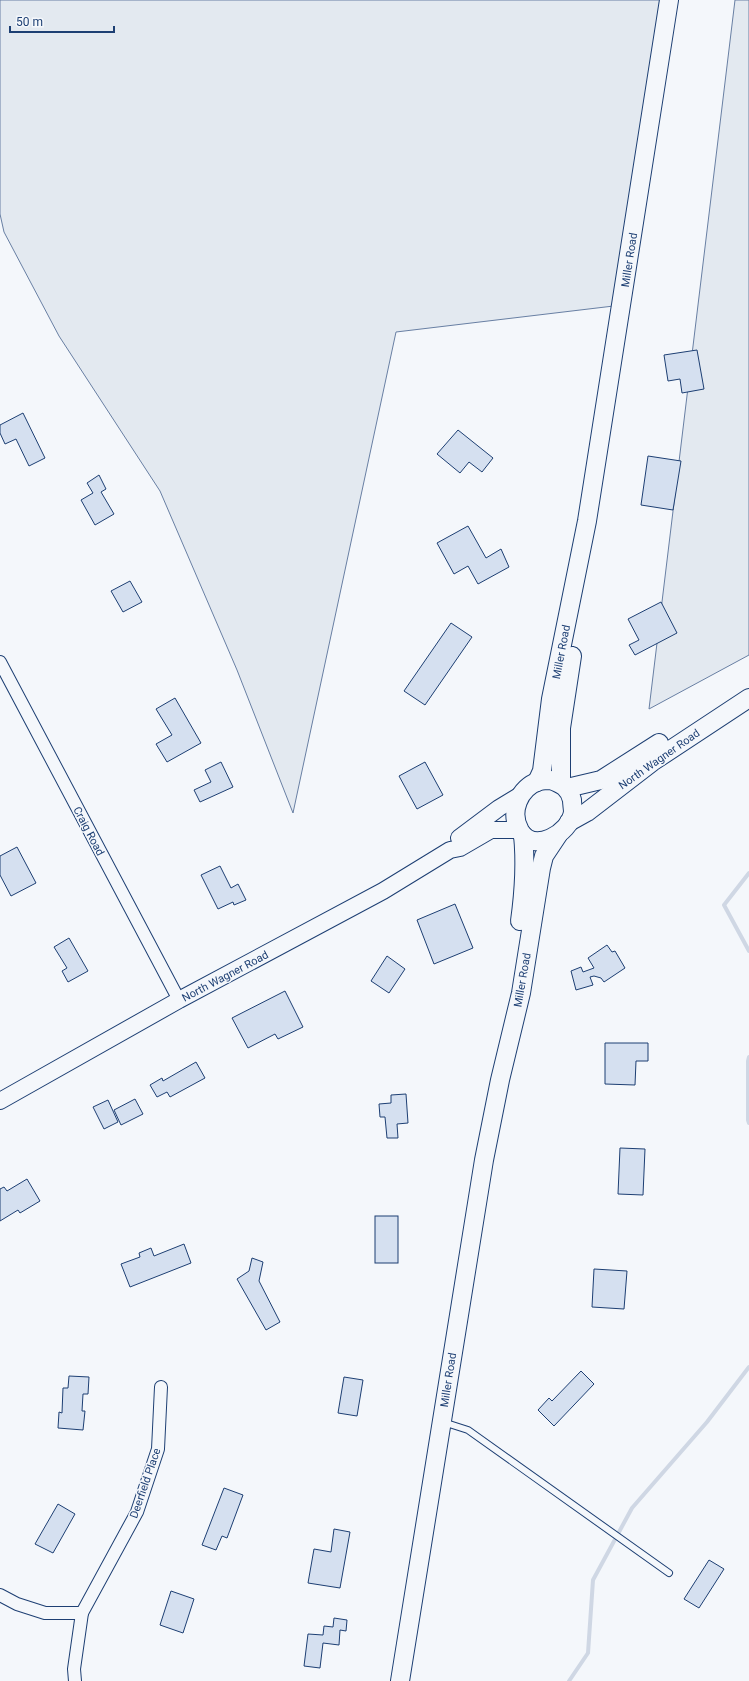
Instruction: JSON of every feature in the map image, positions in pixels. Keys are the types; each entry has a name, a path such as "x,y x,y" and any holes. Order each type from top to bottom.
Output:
{"main road":[{"name":"Miller Road","path":"537,782 542,771 551,699 587,521 669,0"},
{"name":"Miller Road","path":"564,786 561,728 587,550 587,521"},
{"name":"North Wagner Road","path":"564,786 601,780 749,685"},
{"name":"North Wagner Road","path":"563,828 652,762 749,698"},
{"path":"540,780 551,780 564,786 571,796 573,813 563,828 542,841 535,842 521,832 515,821 516,804 522,794 540,780"},
{"name":"Miller Road","path":"400,1681 484,1160 500,1080 521,993 541,868 544,856 563,828"},
{"name":"Miller Road","path":"500,1080 503,1038 524,890 525,852 521,832"}],"street":[{"name":"Craig Road","path":"0,662 179,1000"},
{"name":"North Wagner Road","path":"450,850 454,843 498,808 522,794"},
{"name":"North Wagner Road","path":"0,1101 179,1000 383,891 450,850 460,848 491,830 521,832"},
{"name":"Deerfield Place","path":"82,1613 137,1512 158,1449 161,1387"},
{"path":"0,1595 18,1604 45,1613 82,1613 74,1669 74,1681"}],"lane":[{"path":"442,1421 468,1430 669,1573"}],"shaded area":[{"path":"0,0 668,0 622,305 396,332 293,813 237,670 160,491 59,336 4,232 0,214"},
{"path":"735,0 749,0 749,655 649,709"}],"building":[{"path":"697,350 704,389 682,393 680,379 668,381 664,355"},
{"path":"23,413 45,458 29,466 16,439 5,444 0,433 0,425"},
{"path":"458,430 493,458 482,472 469,462 460,473 437,454"},
{"path":"648,456 681,461 673,510 641,505"},
{"path":"99,475 106,489 101,492 114,514 95,525 81,500 93,493 87,483"},
{"path":"468,526 486,558 501,549 509,567 478,584 468,566 454,574 437,543"},
{"path":"130,581 142,602 123,612 111,591"},
{"path":"661,602 677,633 635,655 629,645 639,640 628,619"},
{"path":"451,623 472,637 425,705 404,691"},
{"path":"175,698 201,743 167,762 156,744 172,735 156,709"},
{"path":"221,762 233,787 200,802 194,790 211,782 205,770"},
{"path":"425,762 443,795 417,809 399,776"},
{"path":"17,847 36,883 11,896 0,875 0,856"},
{"path":"220,866 231,888 238,884 246,900 234,905 233,902 218,909 201,875"},
{"path":"455,904 473,948 434,964 417,920"},
{"path":"69,938 88,971 68,982 62,971 67,968 54,947"},
{"path":"607,945 612,952 615,951 625,968 604,982 601,978 594,976 590,977 593,985 576,990 571,971 581,967 583,972 594,968 588,958"},
{"path":"387,956 405,969 389,993 371,981"},
{"path":"285,991 303,1027 278,1039 275,1034 248,1048 232,1018"},
{"path":"605,1043 648,1043 648,1061 636,1061 635,1085 605,1084"},
{"path":"196,1062 205,1078 170,1097 167,1092 157,1097 150,1085 162,1078 163,1081"},
{"path":"406,1094 408,1123 397,1124 398,1138 387,1138 385,1117 380,1117 379,1104 391,1103 391,1095"},
{"path":"135,1099 143,1114 121,1125 114,1110"},
{"path":"108,1100 118,1122 104,1129 93,1107"},
{"path":"620,1148 645,1149 643,1195 618,1194"},
{"path":"27,1179 40,1201 20,1213 18,1210 0,1221 0,1189 4,1187 7,1191"},
{"path":"375,1216 398,1216 398,1263 375,1263"},
{"path":"184,1244 191,1263 130,1287 121,1264 140,1257 139,1253 151,1248 154,1256"},
{"path":"252,1258 263,1262 259,1281 280,1322 266,1330 237,1279 249,1271"},
{"path":"594,1269 627,1271 624,1309 592,1307"},
{"path":"581,1371 594,1384 554,1426 538,1410 549,1398 552,1401"},
{"path":"69,1376 89,1377 88,1394 83,1394 82,1411 85,1411 83,1430 58,1428 59,1412 62,1413 63,1388 68,1388"},
{"path":"344,1377 363,1380 357,1416 338,1413"},
{"path":"224,1488 243,1495 227,1538 222,1536 216,1550 202,1545"},
{"path":"58,1504 75,1514 53,1553 35,1544"},
{"path":"334,1529 350,1532 340,1588 308,1583 314,1549 331,1552"},
{"path":"709,1560 724,1569 699,1608 684,1599"},
{"path":"171,1591 194,1599 183,1633 160,1625"},
{"path":"334,1618 347,1620 346,1631 340,1630 339,1645 323,1643 320,1668 304,1666 308,1634 323,1635 324,1626 333,1627"}],"waterway":[{"path":"749,873 724,905 749,951"},
{"path":"749,1057 749,1123"},
{"path":"569,1681 588,1653 593,1580 632,1508 707,1422 749,1367"}]}
